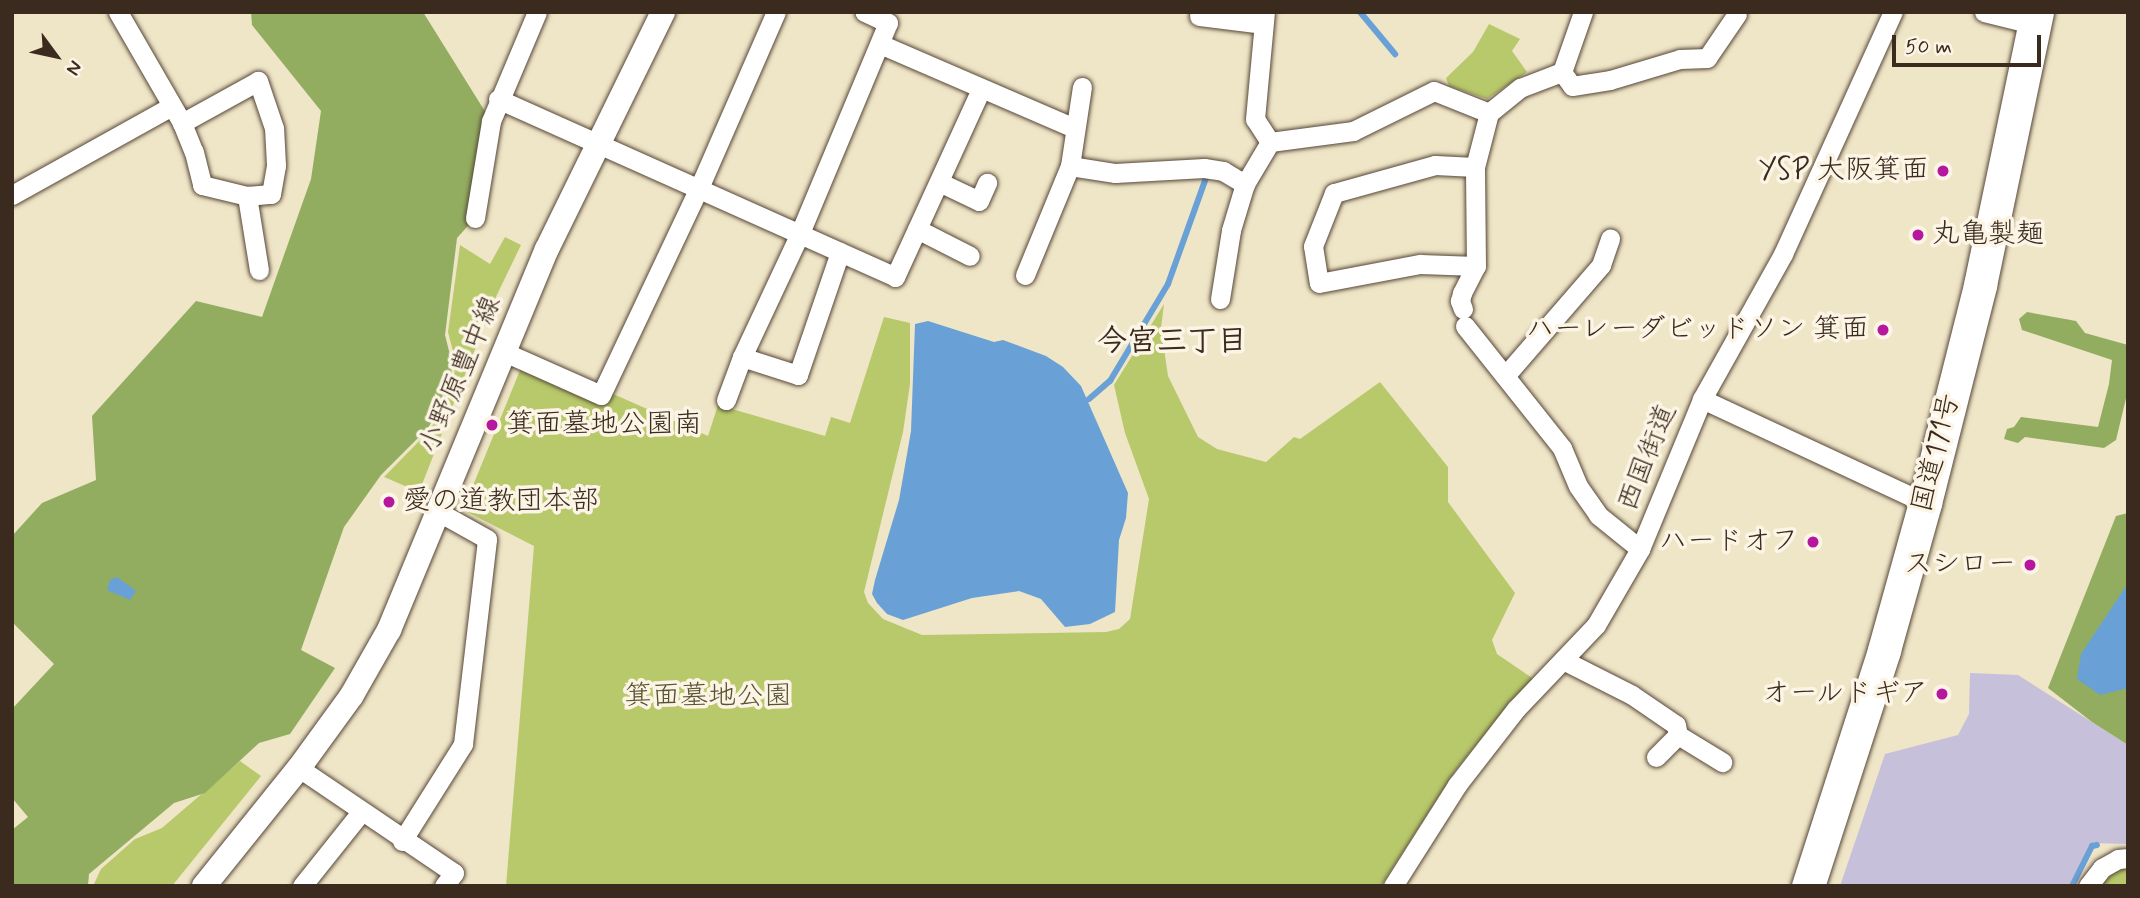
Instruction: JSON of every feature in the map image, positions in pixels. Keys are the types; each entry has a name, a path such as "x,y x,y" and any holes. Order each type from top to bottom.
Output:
{"highway":[{"name":"国道171号","path":"1808,886 1884,650 1925,503 1980,285 2037,18"}],"street":[{"path":"12,195 177,114 258,81 274,128 276,164 271,194 247,196 202,185 194,152 177,114 118,12"},
{"path":"475,218 491,121 498,99 537,12"},
{"name":"小野原豊中線","path":"204,886 299,768 352,695 389,630 502,351 598,143 663,12"},
{"path":"502,351 601,395 699,188 776,12"},
{"path":"726,400 742,357 800,233 888,23 864,12"},
{"path":"1583,12 1562,72 1520,88 1489,113 1475,167 1476,266 1460,302 1464,318 1505,376 1562,448 1578,486 1598,515 1640,549"},
{"name":"西国街道","path":"1393,886 1457,785 1516,709 1596,625 1640,549 1702,399 1783,254 1893,12"},
{"path":"1984,12 2037,18"},
{"path":"1562,72 1572,86 1611,80 1680,59 1707,58 1737,14"},
{"path":"1199,16 1264,18 1255,119 1270,142"},
{"path":"880,44 1074,128"},
{"path":"1025,275 1070,166 1082,87"},
{"path":"498,99 895,277 981,89"},
{"path":"1270,142 1353,131 1434,91 1489,113"},
{"path":"1220,299 1231,230 1245,184 1270,142"},
{"path":"1475,167 1435,165 1334,193 1314,246 1319,283 1420,264 1476,266"},
{"path":"1070,166 1115,173 1204,168 1223,172 1245,184"},
{"path":"939,182 979,201 987,183"},
{"path":"247,196 260,270"},
{"path":"917,229 970,256"},
{"path":"1505,376 1601,265 1610,239"},
{"path":"742,357 797,374 840,252"},
{"path":"1702,399 1925,503"},
{"path":"402,841 463,744 487,539 437,511"},
{"path":"1563,660 1632,695 1676,725 1678,735 1721,762"},
{"path":"1656,757 1678,735"},
{"path":"299,768 402,841 454,873 444,886"},
{"path":"302,886 361,811"},
{"path":"2088,886 2095,874 2109,862 2128,858"}],"shaded area":[{"path":"1970,673 2018,675 2128,745 2128,844 2092,843 2069,886 1840,886 1885,754 1958,735 1969,714"}],"green space":[{"path":"251,12 423,12 491,121 475,218 457,238 445,335 451,359 452,386 428,428 381,475 344,527 301,650 335,668 290,734 259,743 205,793 174,803 89,874 88,886 12,886 12,830 28,817 12,798 12,709 54,664 12,622 12,536 42,503 96,480 92,416 196,301 262,317 311,179 321,111 252,25"},
{"path":"1489,24 1520,39 1512,51 1527,72 1487,99 1449,86 1446,78 1473,52"},
{"path":"505,237 521,245 494,301 419,492 384,477 430,430 454,387 455,359 448,332 460,245 490,264"},
{"name":"箕面墓地公園","path":"1164,304 1161,328 1168,376 1198,437 1217,449 1266,462 1294,437 1300,439 1380,382 1448,467 1448,502 1515,593 1492,640 1497,654 1535,680 1512,700 1455,771 1381,886 506,886 534,546 463,510 521,368 606,405 611,393 708,436 718,405 825,436 831,417 850,423 884,317 910,323 910,384 903,432 864,592 868,603 883,619 922,635 1106,632 1119,629 1130,619 1149,499 1125,433 1114,385"},
{"path":"2027,312 2076,321 2085,333 2128,345 2128,390 2116,440 2104,448 2025,437 2018,443 2004,439 2007,429 2014,427 2021,417 2098,427 2109,384 2112,360 2022,330 2019,319"},
{"path":"2128,513 2128,745 2092,722 2048,688 2116,516"},
{"path":"240,761 261,776 172,886 93,886 101,869 135,839 162,828"},
{"path":"2128,868 2128,886 2099,886 2116,870"}],"water":[{"path":"928,321 994,342 1003,340 1046,356 1063,367 1081,386 1128,493 1126,518 1119,540 1115,612 1090,624 1065,627 1041,599 1019,591 972,598 903,620 887,614 877,603 872,594 899,500 911,431 915,324"},
{"path":"117,577 136,591 130,600 107,590 110,580"},
{"path":"2128,583 2128,688 2100,695 2077,679 2081,654"}],"waterway":[{"path":"1360,12 1395,54"},
{"path":"1089,399 1110,381 1168,284 1206,178"},
{"path":"2072,886 2092,846 2097,845"}],"place":[{"name":"YSP 大阪箕面","path":"1943,171"},
{"name":"丸亀製麺","path":"1918,235"},
{"name":"ハーレーダビッドソン 箕面","path":"1883,330"},
{"name":"箕面墓地公園南","path":"492,425"},
{"name":"愛の道教団本部","path":"389,502"},
{"name":"ハードオフ","path":"1813,542"},
{"name":"スシロー","path":"2030,565"},
{"name":"オールドギア","path":"1942,694"}],"district":[{"name":"今宮三丁目","path":"1172,342"}]}
